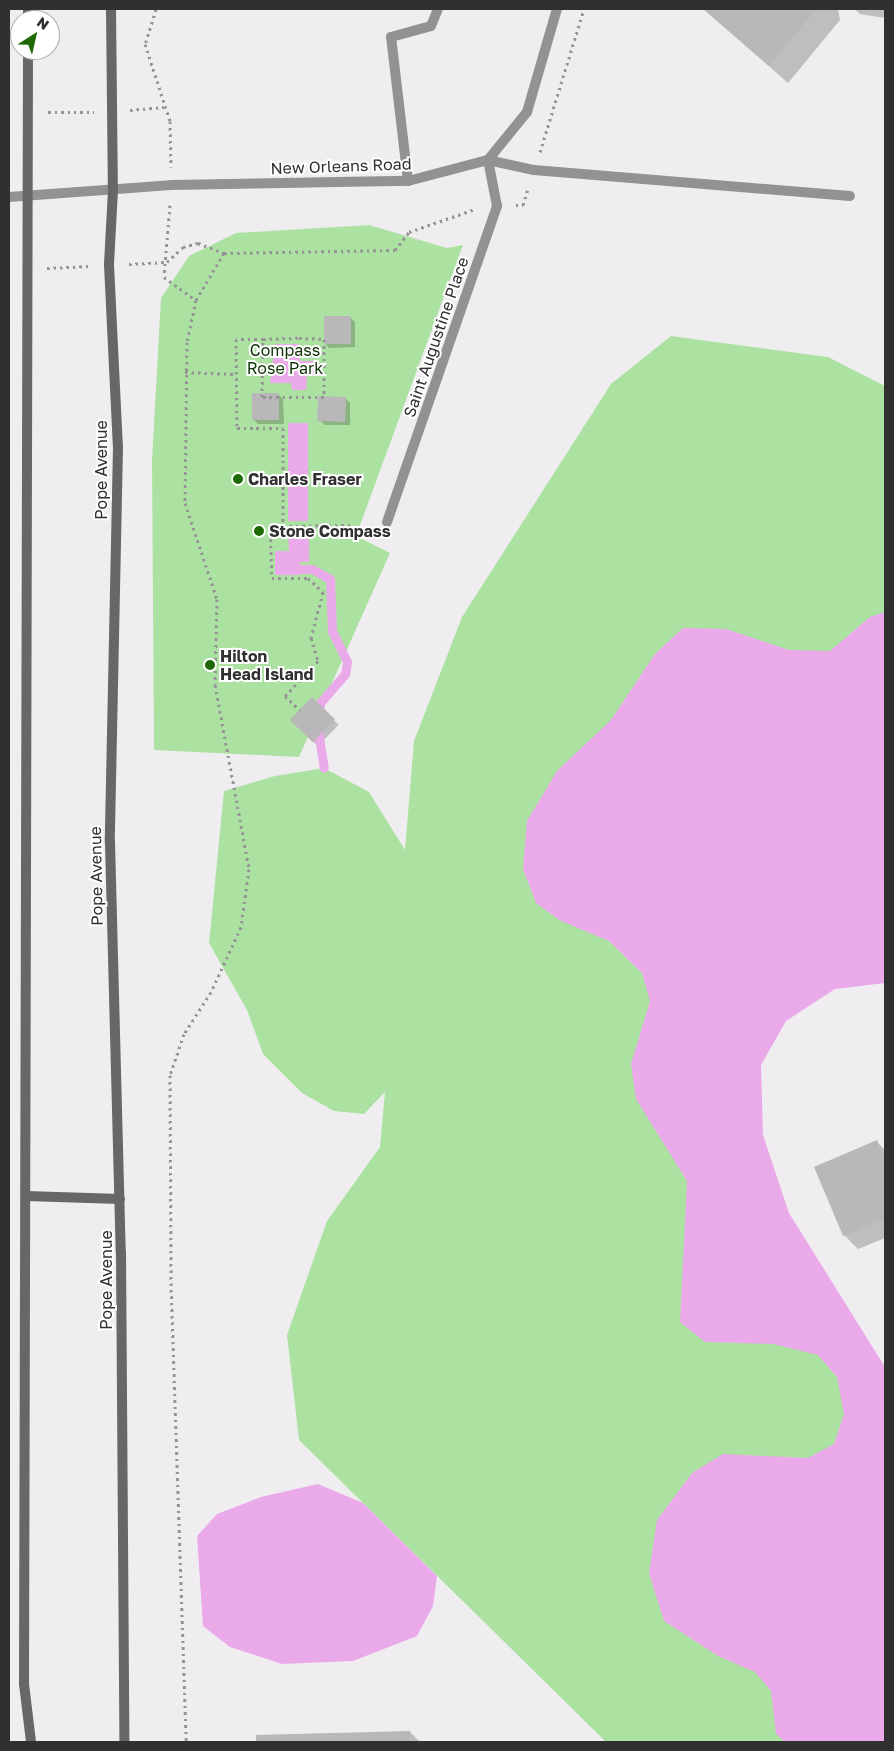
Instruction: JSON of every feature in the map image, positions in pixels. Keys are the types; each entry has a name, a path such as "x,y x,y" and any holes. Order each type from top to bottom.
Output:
{"main road":[{"name":"Pope Avenue","path":"111,9 113,190 108,265 118,448 110,842 120,1199 124,1742"},
{"path":"28,60 24,1684 31,1742"},
{"path":"26,1196 120,1199"}],"street":[{"path":"408,182 391,37 431,26 438,9"},
{"path":"557,9 527,112 488,160 534,170 850,196"},
{"name":"New Orleans Road","path":"9,197 172,185 408,182 488,160"},
{"name":"Saint Augustine Place","path":"387,522 497,206 488,160"}],"path":[{"path":"156,9 145,44 170,121 172,185 167,262 164,277 196,300"},
{"path":"29,112 112,112 164,106"},
{"path":"167,262 183,247 198,243 224,253 196,300 185,372 185,503 217,599 215,685 249,869 242,927 210,992 184,1034 170,1075 179,1515 187,1679 186,1742"},
{"path":"263,339 262,397 324,397 324,339 263,339 236,339 237,428 283,428 283,526"},
{"path":"185,372 237,374"},
{"path":"300,710 285,696 318,661 312,638 323,592 308,578 272,578 270,526 352,525"}],"green space":[{"name":"Compass Rose Park","path":"369,225 447,248 463,245 356,536 390,553 299,757 154,750 152,460 161,298 189,256 236,233"},
{"path":"671,336 828,357 885,386 885,818 688,1055 876,1385 885,1742 606,1742 299,1440 287,1335 327,1221 380,1147 385,1092 364,1114 334,1111 302,1093 263,1054 247,1010 209,943 224,791 275,776 324,768 369,792 405,850 414,741 462,617 611,384"}],"shaded area":[{"path":"275,344 299,344 300,361 317,361 317,375 307,375 306,390 292,390 291,383 270,383"},
{"path":"288,423 308,423 308,521 288,521"},
{"path":"288,530 309,530 309,562 300,562 300,575 275,575 275,551 289,551"},
{"path":"885,612 885,983 835,989 786,1021 761,1065 763,1135 789,1213 885,1367 885,1742 785,1742 776,1734 771,1691 755,1672 718,1656 664,1621 649,1573 657,1520 692,1473 723,1454 808,1458 834,1444 844,1414 837,1377 818,1355 773,1344 705,1342 680,1322 687,1181 636,1099 631,1064 650,1001 642,973 609,941 561,921 536,903 523,869 527,821 557,771 611,720 655,654 683,628 726,629 789,650 830,651 870,617"},
{"path":"318,1484 363,1503 437,1576 433,1606 417,1636 353,1661 282,1664 230,1647 203,1626 197,1536 217,1514 261,1497"}],"building":[{"path":"703,9 816,9 769,66"},
{"path":"324,316 351,316 351,344 324,344"},
{"path":"252,393 279,393 279,420 252,420"},
{"path":"318,396 346,397 345,422 317,421"},
{"path":"312,697 335,719 313,742 290,720"},
{"path":"877,1140 885,1160 885,1218 843,1236 814,1167"},
{"path":"410,1731 411,1742 256,1742 256,1735"}],"waterway":[{"path":"300,569 312,569 330,579 332,631 347,662 345,674 320,703 318,731 324,768"}],"place":[{"name":"Charles Fraser","path":"238,479"},
{"name":"Stone Compass","path":"259,531"},
{"name":"Hilton Head Island","path":"210,665"}]}
